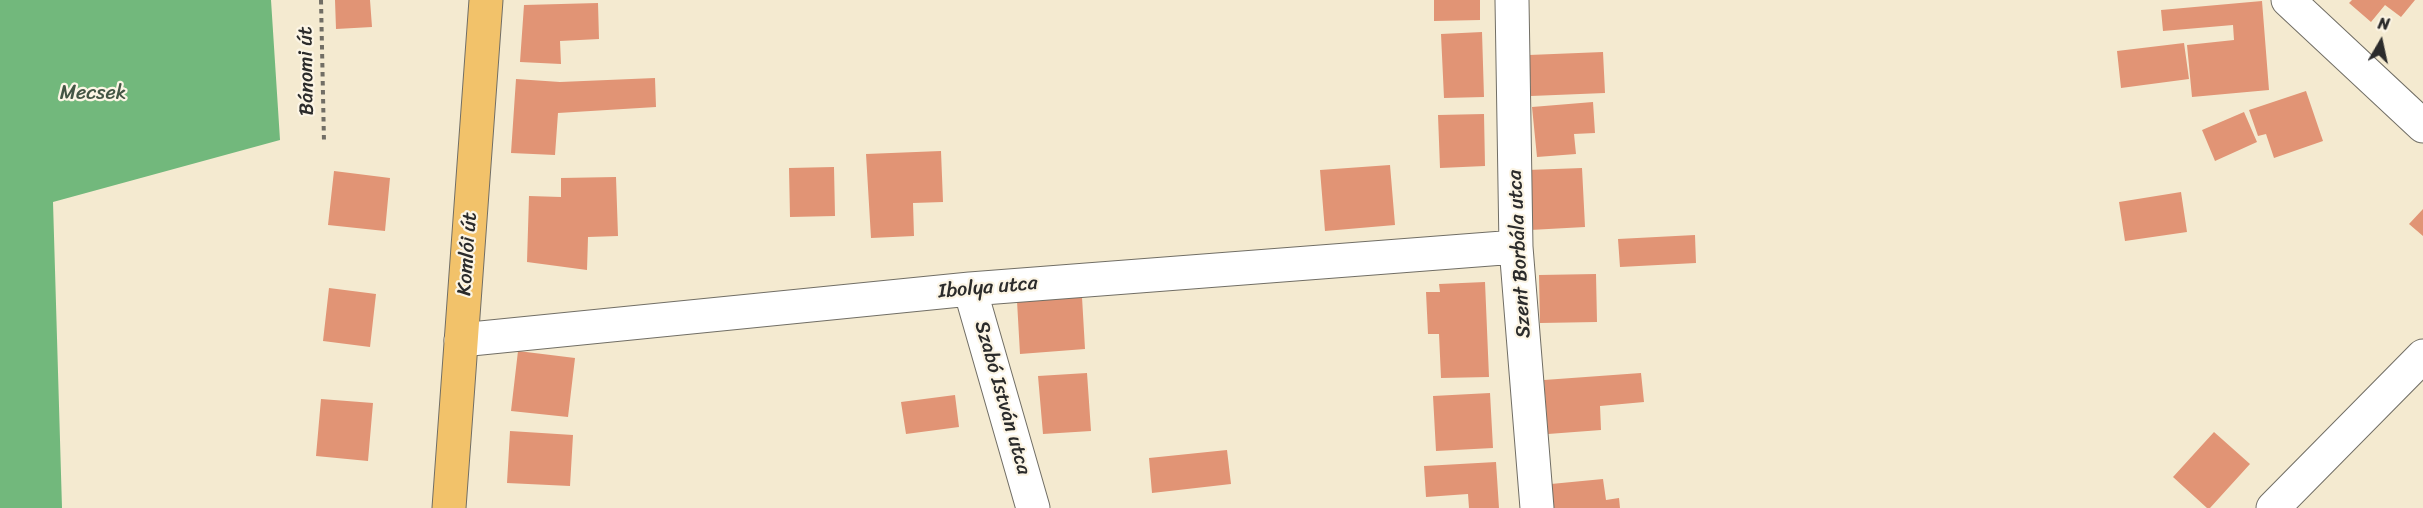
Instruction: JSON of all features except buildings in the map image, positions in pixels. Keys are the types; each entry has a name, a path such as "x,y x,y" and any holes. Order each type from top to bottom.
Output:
{"main road":[{"name":"Komlói út","path":"449,508 486,0"}],"street":[{"name":"Szent Borbála utca","path":"1512,0 1516,247 1537,508"},
{"path":"2288,0 2423,126"},
{"name":"Ibolya utca","path":"461,340 970,289 1516,247"},
{"name":"Szabó István utca","path":"970,289 1033,508"},
{"path":"2273,508 2423,356"}],"path":[{"name":"Bánomi út","path":"321,0 324,142"}],"green space":[{"name":"Mecsek","path":"0,0 271,0 280,140 53,202 62,508 0,508"}]}
